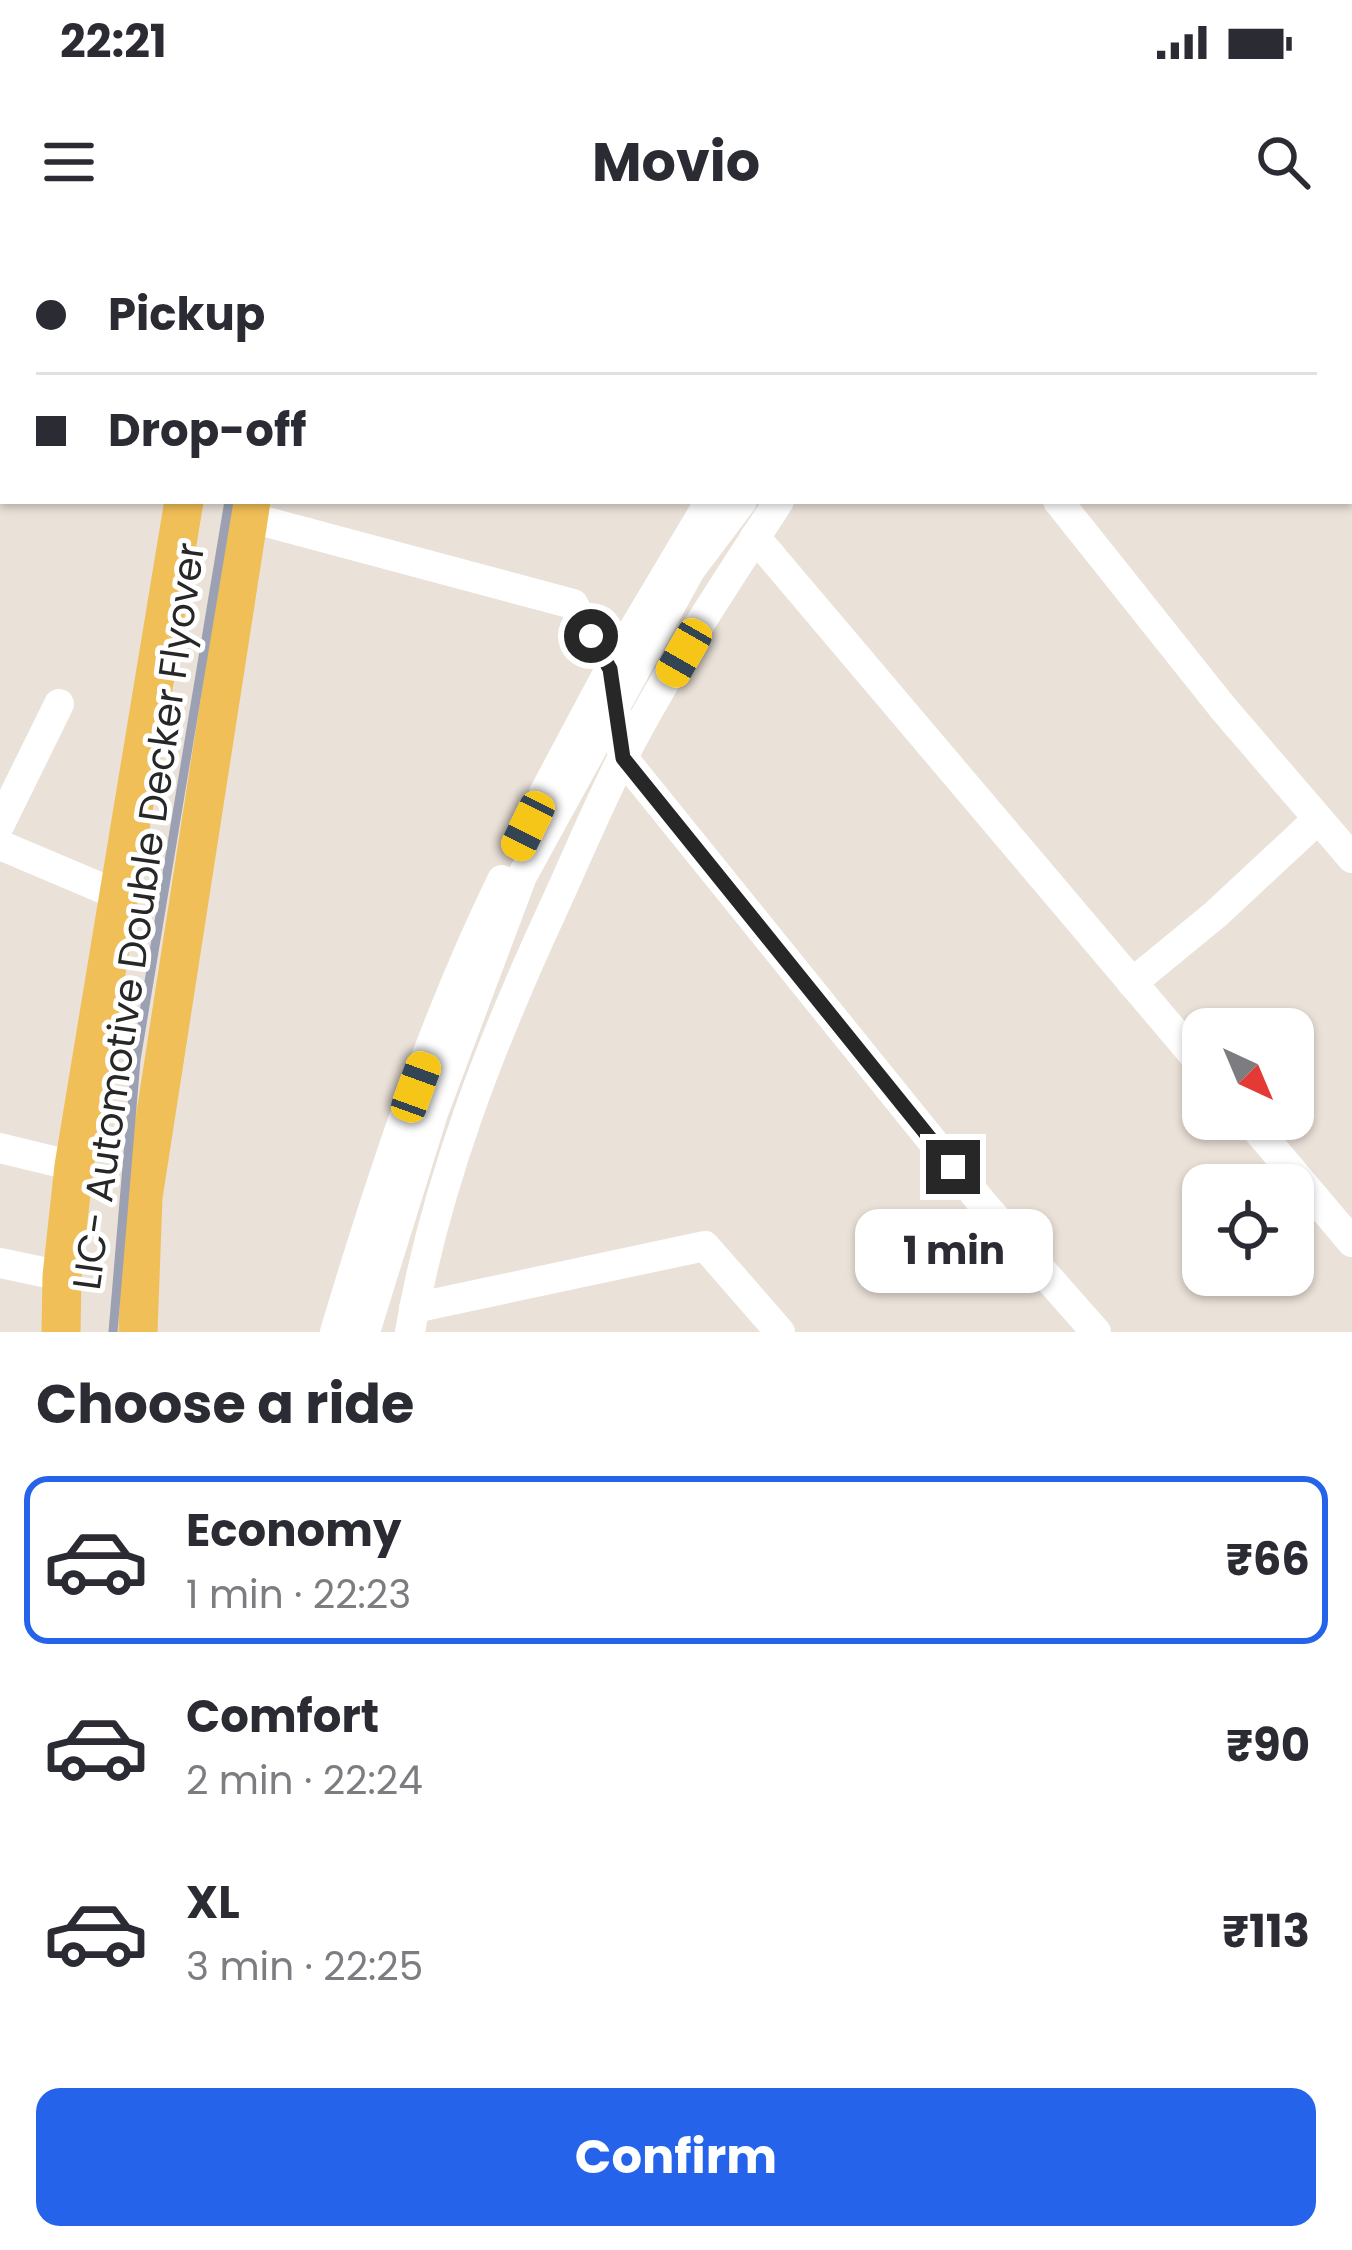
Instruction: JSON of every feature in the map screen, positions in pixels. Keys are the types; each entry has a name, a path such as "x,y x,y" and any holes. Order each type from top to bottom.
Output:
{"main road":[{"path":"61,1332 48,1273 101,888 183,504"},
{"name":"LIC- Automotive Double Decker Flyover","path":"82,1332 86,1232 198,504"},
{"path":"138,1332 143,1197 246,506"},
{"name":"LIC- Automotive Double Decker Flyover","path":"125,1332 131,1201 246,506"}],"street":[{"path":"335,1332 374,1203 458,970 610,669 708,504"},
{"path":"364,1332 433,1113 522,876 690,570 740,504"},
{"path":"777,504 623,758 514,992 466,1121 420,1272 412,1320 705,1246 780,1332"},
{"path":"1060,504 1223,708 1352,858"},
{"path":"246,506 573,604 610,669 623,758 983,1204 1096,1332"},
{"path":"755,537 1182,1041"},
{"path":"0,824 59,704"},
{"path":"1132,983 1216,914 1318,819"},
{"path":"0,844 101,888"},
{"path":"1266,1140 1352,1242"},
{"path":"0,1148 64,1164"},
{"path":"0,1263 48,1273"}],"railway":[{"path":"113,1332 136,1060 229,504"}],"route":[{"path":"591,636 610,669 623,758 953,1167"}]}
